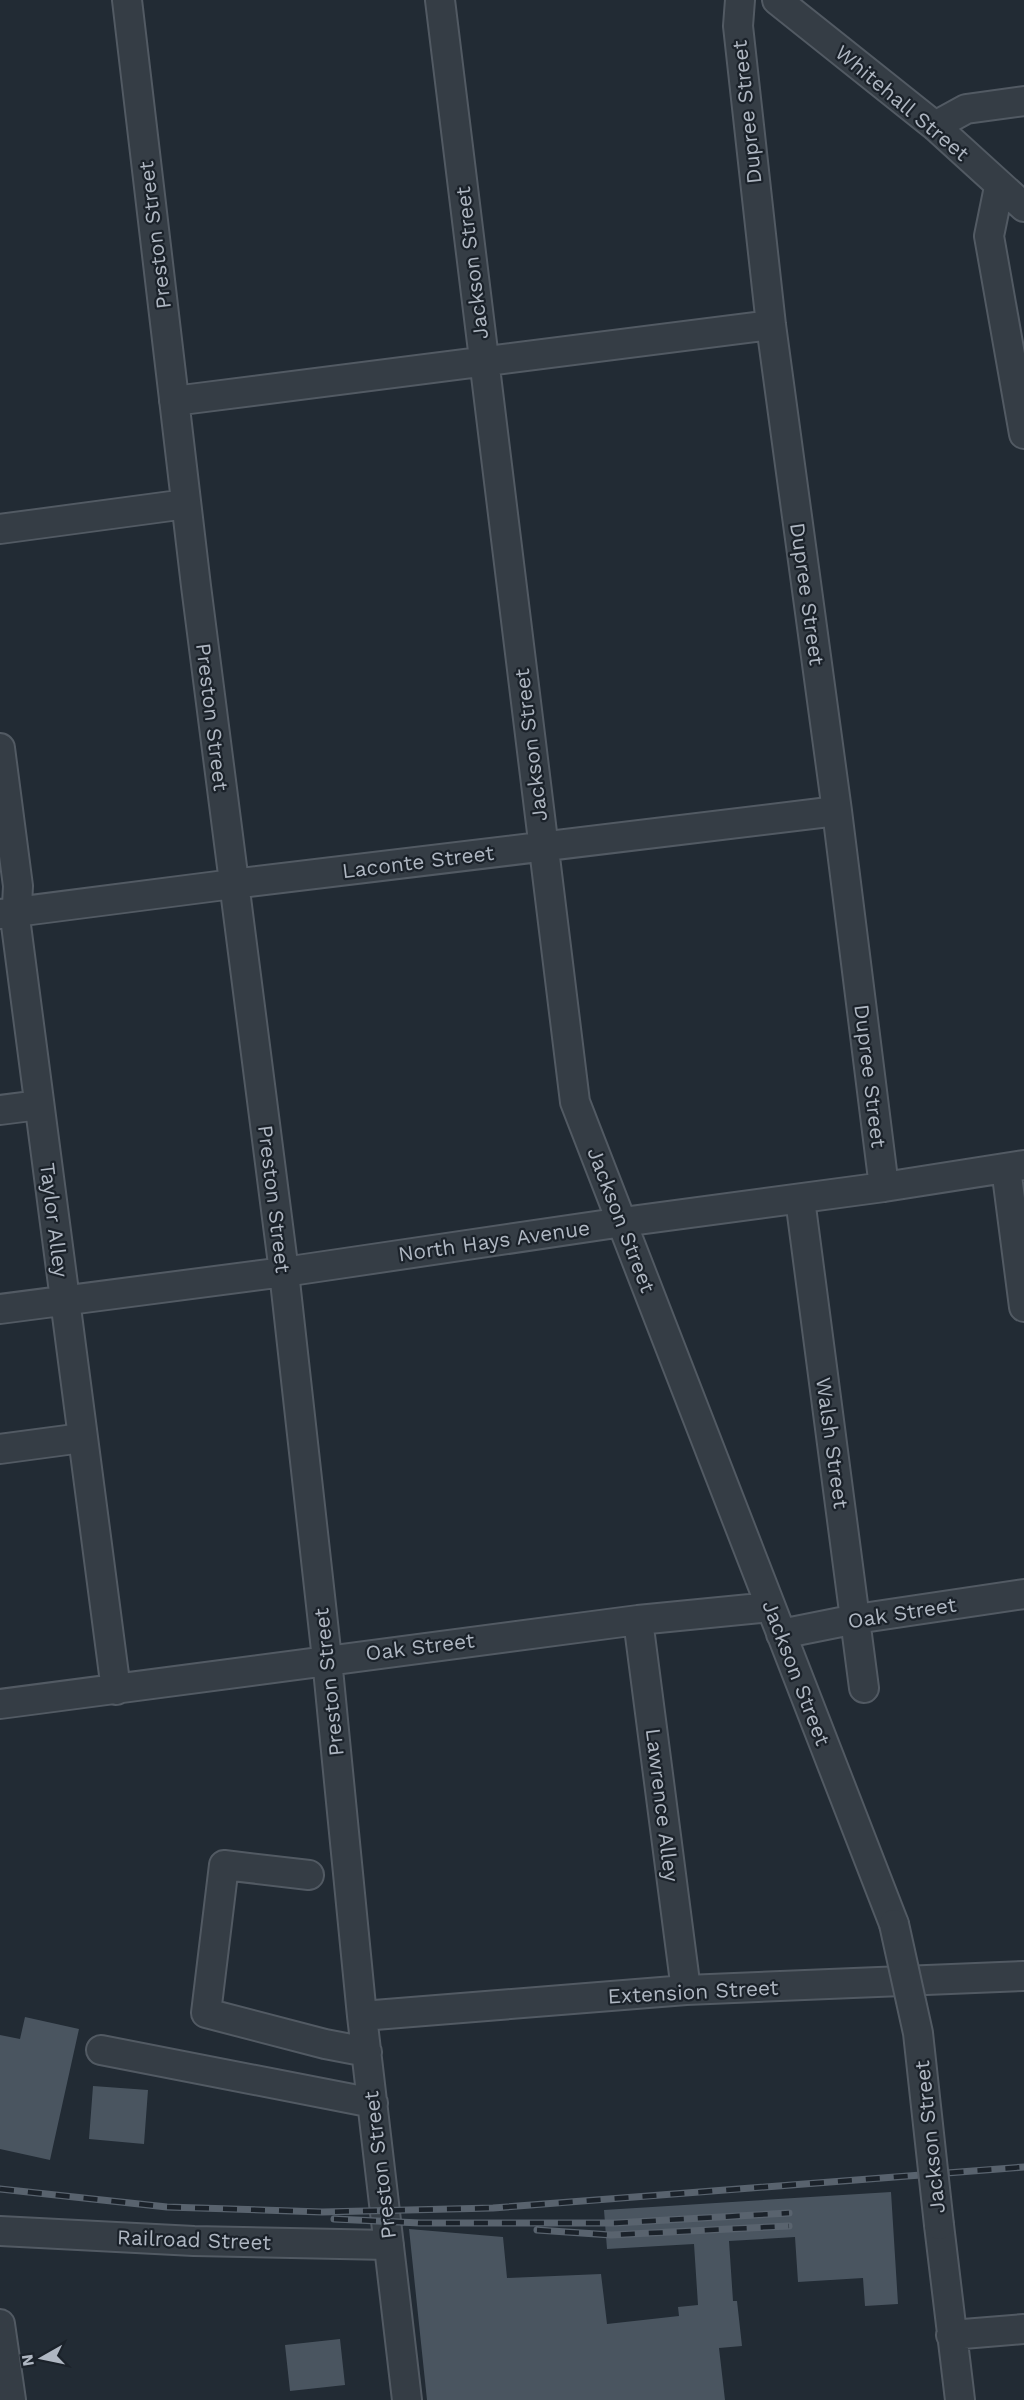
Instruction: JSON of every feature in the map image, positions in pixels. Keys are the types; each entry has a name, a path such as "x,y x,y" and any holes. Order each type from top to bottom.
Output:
{"street":[{"name":"Preston Street","path":"128,0 186,504 284,1272 327,1659 362,2016 407,2400"},
{"name":"Jackson Street","path":"440,0 575,1102 894,1924 918,2033 960,2400"},
{"name":"Dupree Street","path":"740,0 738,26 771,325 837,811 884,1187"},
{"name":"Whitehall Street","path":"777,0 935,126 999,187 1024,207"},
{"path":"935,126 966,109 1024,101"},
{"path":"999,187 989,236 1024,434"},
{"path":"174,401 771,325"},
{"path":"0,529 186,504"},
{"name":"Taylor Alley","path":"0,748 18,886 8,913 39,1105 116,1690"},
{"name":"Laconte Street","path":"8,913 837,811"},
{"path":"0,1110 39,1105"},
{"path":"1015,1166 1024,1307"},
{"name":"North Hays Avenue","path":"0,1309 284,1272 623,1222 884,1187 1015,1166"},
{"name":"Walsh Street","path":"800,1199 864,1688"},
{"path":"0,1449 82,1438"},
{"name":"Oak Street","path":"781,1634 856,1619 1024,1594"},
{"name":"Oak Street","path":"0,1704 116,1690 327,1659 638,1620 770,1607"},
{"name":"Lawrence Alley","path":"638,1620 686,1990"},
{"path":"309,1875 224,1865 206,2013 325,2044 366,2052"},
{"name":"Extension Street","path":"362,2016 686,1990 1024,1976"},
{"path":"101,2050 373,2103"},
{"name":"Railroad Street","path":"0,2231 194,2241 389,2245"},
{"path":"0,2324 11,2400"},
{"path":"951,2335 1024,2329"}],"building":[{"path":"25,2017 79,2029 50,2160 0,2149 0,2035 20,2039"},
{"path":"93,2086 148,2090 144,2144 89,2139"},
{"path":"891,2192 898,2304 865,2306 863,2278 798,2282 795,2237 729,2241 733,2301 737,2301 742,2346 719,2348 725,2400 427,2400 409,2229 503,2237 507,2278 601,2274 607,2324 679,2316 678,2307 698,2305 694,2244 607,2249 604,2210"},
{"path":"340,2339 345,2385 290,2391 285,2345"}],"railway":[{"path":"0,2189 167,2207 322,2212 493,2208 1024,2167"},
{"path":"334,2219 420,2223 615,2223 789,2213"},
{"path":"537,2230 611,2235 789,2226"}]}
